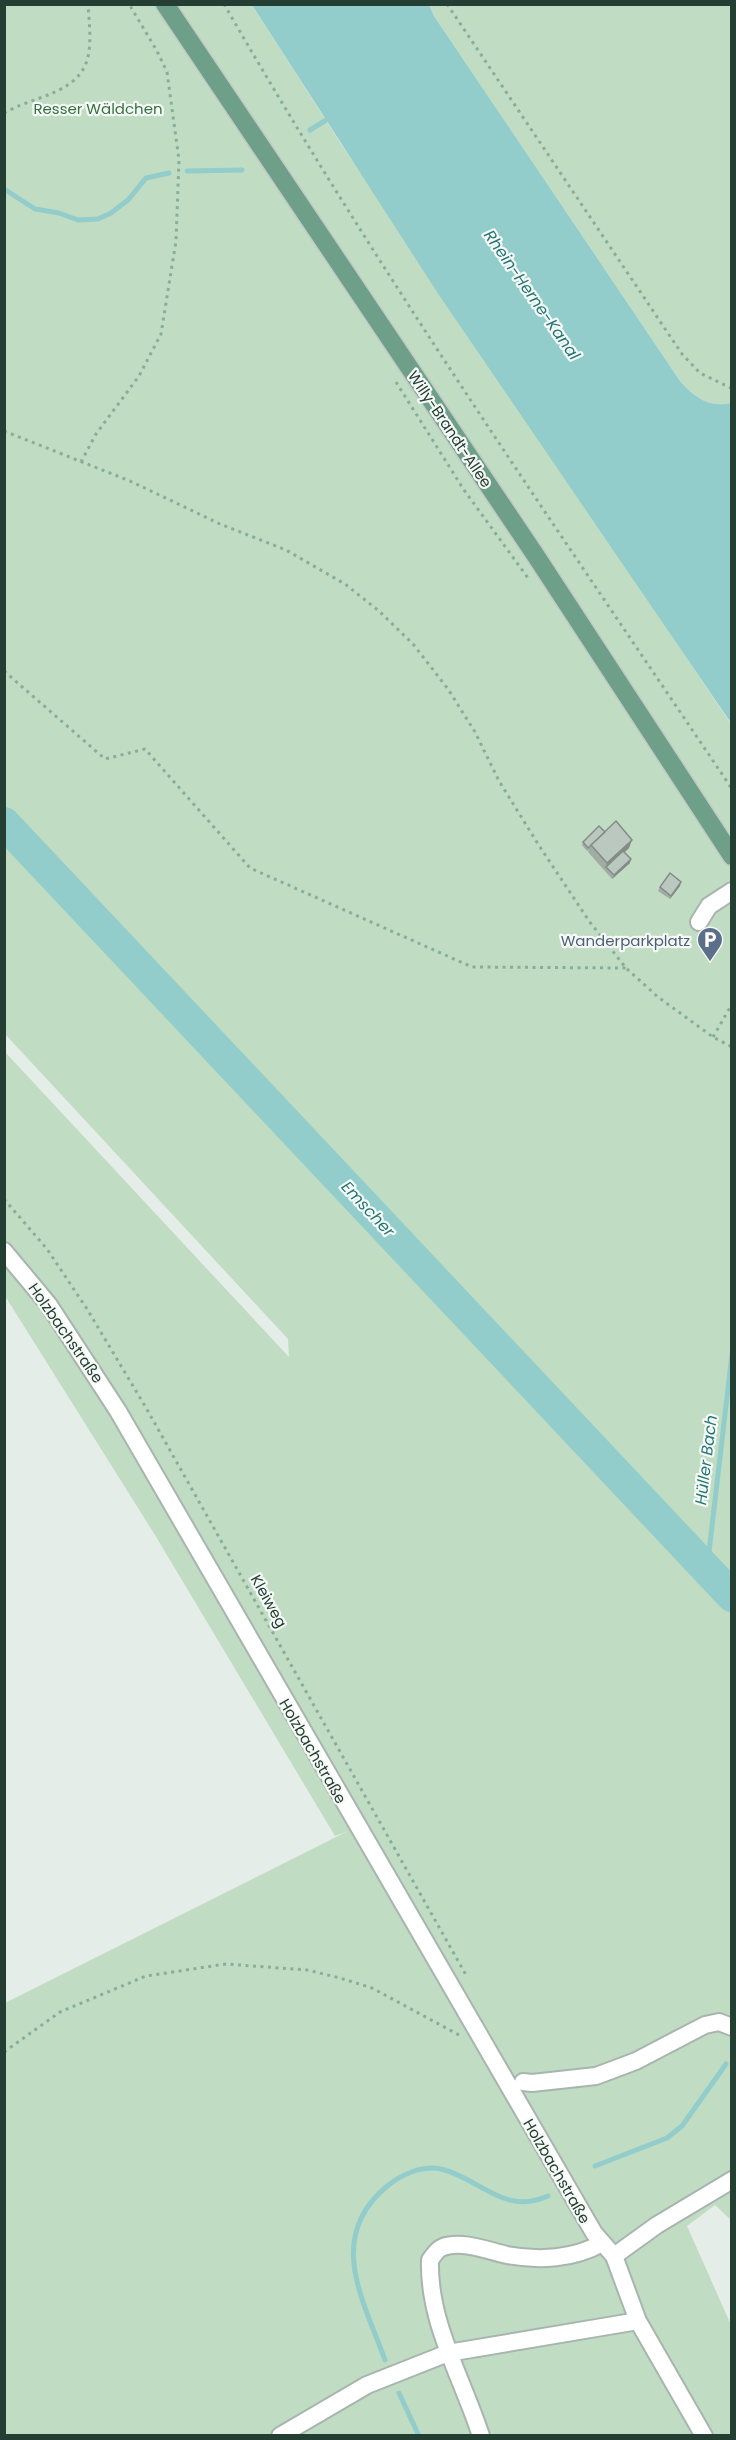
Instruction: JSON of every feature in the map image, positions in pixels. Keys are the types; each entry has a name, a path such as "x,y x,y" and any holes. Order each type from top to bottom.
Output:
{"main road":[{"name":"Willy-Brandt-Allee","path":"165,4 536,556 732,856"}],"lane":[{"path":"699,922 709,906 732,891"},
{"name":"Holzbachstraße","path":"4,1251 49,1305 118,1411 477,2036 594,2234 614,2256 638,2321 704,2436"},
{"path":"523,2082 596,2076 636,2061 705,2025 719,2022 732,2026"},
{"path":"614,2256 657,2225 732,2180"},
{"path":"481,2436 448,2352 432,2294 430,2260 437,2251 444,2247 457,2245 510,2255 549,2258 586,2252 602,2243"},
{"path":"280,2436 367,2385 448,2352 638,2321"}],"path":[{"path":"4,113 69,86 79,77 86,67 89,51 88,4"},
{"path":"81,462 96,434 139,376 160,334 176,241 179,159 167,72 129,4"},
{"path":"224,4 316,160 446,361 732,789"},
{"path":"447,4 682,354 700,373 731,388"},
{"path":"4,431 130,481 220,524 286,550 345,584 379,611 413,644 448,689 476,732 499,781 538,844 589,921 626,968 658,997 713,1037 732,1047"},
{"path":"4,671 105,759 145,749 250,868 472,967 626,968"},
{"path":"713,1037 732,1004"},
{"name":"Kleiweg","path":"4,1198 47,1249 87,1309 145,1406 467,1977"},
{"path":"4,2052 60,2012 146,1976 226,1964 308,1970 340,1978 372,1988 469,2040 477,2036"}],"green space":[{"name":"Resser Wäldchen","path":"5,5 252,5 341,144 731,724 732,2221 715,2205 687,2226 731,2325 731,2435 5,2435 5,2003 348,1831 335,1836 155,1535 5,1296 5,1052 289,1357 288,1339 5,1034"},
{"path":"429,5 731,5 731,403 716,404 702,400 680,381 434,16"}],"water":[{"name":"Rhein-Herne-Kanal","path":"252,5 429,5 434,16 680,381 702,400 716,404 731,403 731,723 437,292"}],"building":[{"path":"616,821 632,840 607,863 591,845"},
{"path":"599,826 605,832 588,848 583,842"},
{"path":"623,851 631,859 614,875 606,867"},
{"path":"670,873 681,882 671,896 660,887"}],"waterway":[{"path":"310,130 331,117"},
{"path":"187,171 242,170"},
{"path":"4,189 35,209 59,213 78,220 98,219 111,213 128,200 146,178 169,173"},
{"name":"Emscher","path":"4,823 732,1596"},
{"name":"Hüller Bach","path":"707,1569 732,1354"},
{"path":"595,2166 667,2138 682,2126 726,2064"},
{"path":"385,2360 360,2292 355,2270 354,2248 357,2227 368,2207 386,2187 412,2172 434,2168 455,2174 505,2199 532,2201 548,2196"},
{"path":"399,2393 419,2436"}],"place":[{"name":"Wanderparkplatz","path":"710,963"}]}
